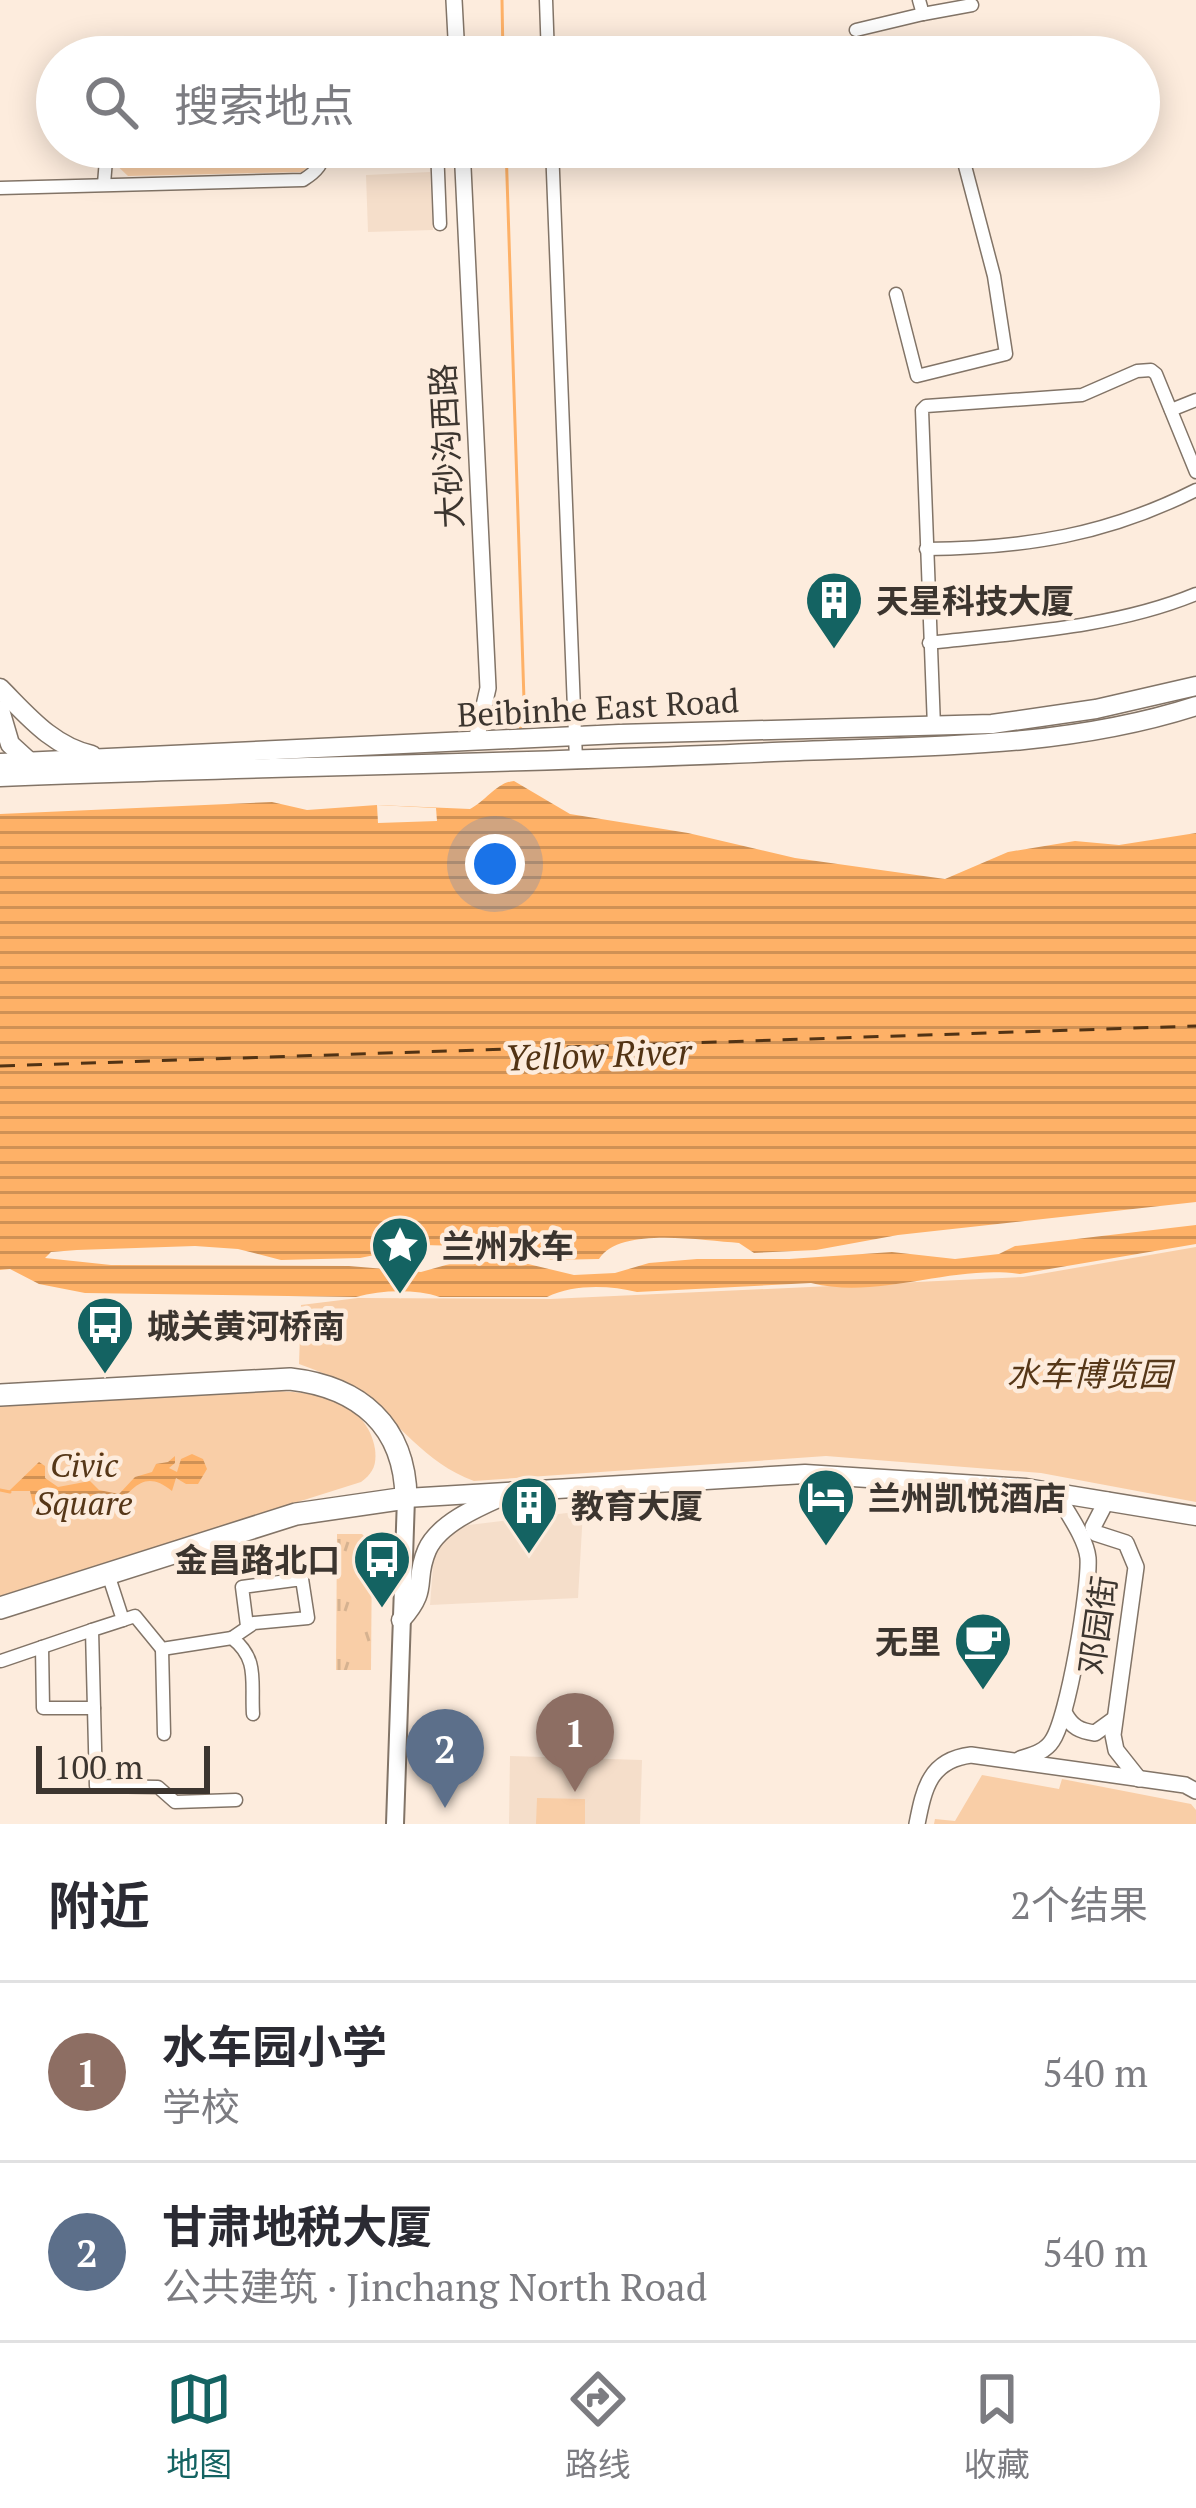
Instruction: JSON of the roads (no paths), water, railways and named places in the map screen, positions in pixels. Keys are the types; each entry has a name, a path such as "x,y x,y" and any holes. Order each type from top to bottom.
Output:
{"highway":[{"path":"0,1391 290,1379 329,1386 360,1402 387,1430 401,1457 406,1498 296,1514 0,1609"}],"main road":[{"name":"Beibinhe East Road","path":"29,763 661,732 934,727 1079,712 1196,686"},
{"path":"0,688 17,725 4,758"},
{"path":"0,688 61,743 114,759"},
{"name":"Beibinhe East Road","path":"0,777 1022,741 1149,721 1196,706"},
{"path":"0,710 4,758"},
{"path":"4,758 67,774"},
{"path":"394,1824 406,1498 806,1474 1054,1491 1196,1516"},
{"path":"401,1620 419,1600 428,1547 439,1534 487,1503 518,1490"}],"street":[{"path":"454,0 456,36"},
{"path":"546,0 547,36"},
{"path":"856,30 921,7 971,5"},
{"path":"104,184 105,168"},
{"path":"0,188 303,180 318,168"},
{"path":"438,168 440,224"},
{"name":"大砂沟西路","path":"463,168 488,688 486,741"},
{"path":"553,168 569,760"},
{"path":"896,294 917,376 1006,354 994,276 965,168"},
{"path":"934,727 922,410 926,406 1082,395 1144,369 1156,374 1196,472"},
{"path":"1171,410 1196,400"},
{"path":"926,548 998,548 1068,538 1163,507 1196,490"},
{"path":"929,643 1040,630 1172,604 1196,594"},
{"name":"邓园街","path":"1020,1759 1043,1751 1052,1742 1065,1714 1088,1556 1054,1491"},
{"name":"邓园街","path":"1107,1500 1093,1527 1095,1533 1126,1543 1136,1567 1113,1720 1116,1750 1139,1779"},
{"path":"108,1574 123,1620"},
{"path":"162,1649 232,1637 247,1626 308,1618 302,1579 242,1587 247,1626"},
{"path":"1,1661 135,1616 162,1649 164,1734"},
{"path":"92,1630 96,1786 158,1787 175,1802 236,1800"},
{"path":"232,1637 252,1660 253,1714"},
{"path":"43,1647 43,1708 94,1708"},
{"path":"1065,1714 1076,1729 1086,1732 1095,1733 1113,1720"},
{"path":"916,1824 923,1792 938,1767 971,1755 1185,1785 1196,1791"}],"water":[{"name":"Yellow River","path":"514,781 570,814 688,833 795,858 945,879 1008,852 1075,841 1119,845 1196,833 1196,1202 898,1235 816,1250 754,1253 739,1243 663,1238 625,1242 599,1259 550,1260 542,1248 423,1245 360,1258 281,1260 238,1249 195,1246 51,1252 45,1258 111,1265 349,1266 421,1272 460,1261 524,1263 574,1275 697,1259 892,1252 955,1259 999,1254 1015,1246 1196,1225 1196,1244 1020,1274 968,1274 889,1285 811,1283 637,1292 591,1287 547,1297 440,1297 398,1291 356,1297 85,1293 0,1270 0,814 272,802 307,810 377,805 470,809"},
{"path":"192,1454 203,1459 207,1469 198,1484 176,1478 172,1491 154,1481 140,1483 114,1508 35,1512 30,1491 9,1491 39,1462 45,1466 45,1478 58,1487 90,1481 99,1490 119,1494 135,1477 175,1456 169,1468 177,1472 181,1459"}],"waterway":[{"path":"502,0 503,36"},
{"path":"507,168 524,700 520,733"},
{"path":"0,1490 10,1492"}],"place":[{"name":"天星科技大厦","path":"834,651"},
{"name":"兰州水车","path":"400,1296"},
{"name":"城关黄河桥南","path":"105,1376"},
{"name":"兰州凯悦酒店","path":"826,1548"},
{"name":"教育大厦","path":"529,1556"},
{"name":"金昌路北口","path":"382,1610"},
{"name":"无里","path":"983,1692"},
{"name":"水车园小学","path":"575,1792"},
{"name":"甘肃地税大厦","path":"445,1808"}],"park label":[{"name":"水车博览园","path":"1089,1373"},
{"name":"Civic Square","path":"84,1483"}]}
